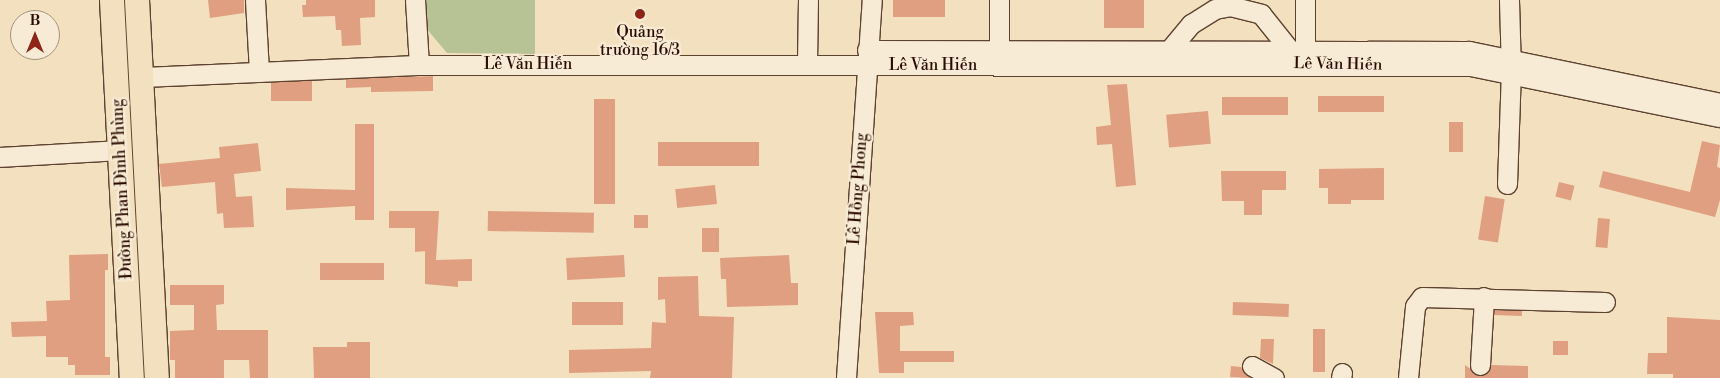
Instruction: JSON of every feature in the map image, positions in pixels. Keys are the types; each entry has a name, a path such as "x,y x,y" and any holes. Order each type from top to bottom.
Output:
{"main road":[{"name":"Đường Phan Đình Phùng","path":"112,0 132,378"},
{"name":"Đường Phan Đình Phùng","path":"137,0 157,378"}],"street":[{"path":"255,0 260,72"},
{"path":"415,0 419,65"},
{"path":"807,63 808,0"},
{"name":"Lê Hồng Phong","path":"846,378 872,0"},
{"path":"999,58 1000,0"},
{"path":"1297,56 1305,0"},
{"path":"1507,184 1511,65 1509,0"},
{"path":"1170,57 1191,24 1215,9 1230,6 1261,14 1297,56"},
{"name":"Lê Văn Hiến","path":"141,77 419,65 807,63 867,57 1297,56 1471,66 1511,65 1720,103"},
{"name":"Lê Văn Hiến","path":"1511,65 1720,117"},
{"path":"0,157 120,150"},
{"path":"1408,378 1418,300 1429,295 1605,302"},
{"path":"1480,365 1484,297"},
{"path":"1252,366 1274,378"}],"green space":[{"path":"424,0 535,0 535,54 447,53 426,28"}],"building":[{"path":"208,0 244,0 244,13 210,18"},
{"path":"306,0 375,0 375,17 360,18 361,45 342,46 341,30 336,30 335,16 303,17 302,5 306,5"},
{"path":"893,0 945,0 945,17 893,17"},
{"path":"1104,0 1144,0 1144,28 1104,28"},
{"path":"433,76 433,91 371,92 371,87 346,88 346,79"},
{"path":"271,81 312,81 312,101 271,101"},
{"path":"1127,84 1136,185 1116,187 1112,144 1097,145 1096,127 1111,125 1107,85"},
{"path":"1318,96 1384,96 1384,112 1318,112"},
{"path":"1222,97 1288,97 1288,115 1222,115"},
{"path":"594,99 615,99 615,204 594,204"},
{"path":"1208,111 1211,144 1169,148 1166,115"},
{"path":"1449,122 1463,122 1463,152 1449,152"},
{"path":"355,124 374,124 374,220 355,220 355,206 286,210 286,188 355,190"},
{"path":"1702,141 1720,145 1717,167 1720,168 1720,200 1715,217 1599,187 1603,171 1690,192"},
{"path":"658,142 759,142 759,166 658,166"},
{"path":"258,143 261,171 234,174 236,197 252,196 254,227 224,228 223,213 217,214 215,182 162,187 159,164 220,158 219,147"},
{"path":"1384,168 1384,200 1351,200 1351,204 1328,204 1328,188 1319,188 1319,169"},
{"path":"1221,171 1286,171 1286,190 1262,190 1262,215 1244,215 1244,201 1222,201"},
{"path":"1559,182 1575,186 1571,200 1555,197"},
{"path":"715,185 717,204 677,208 675,189"},
{"path":"1485,196 1505,199 1498,243 1478,239"},
{"path":"389,211 439,211 436,260 472,259 472,281 458,281 458,287 425,284 425,251 415,252 415,228 389,228"},
{"path":"488,211 594,213 594,233 488,231"},
{"path":"634,215 648,215 648,228 634,228"},
{"path":"1598,218 1610,219 1607,248 1595,247"},
{"path":"702,228 719,228 719,252 702,252"},
{"path":"108,254 108,270 105,270 105,357 110,357 110,375 75,375 75,365 68,365 68,357 46,357 46,336 12,337 11,322 47,321 46,301 70,300 69,255"},
{"path":"624,255 625,277 567,280 566,258"},
{"path":"789,255 791,283 798,283 798,305 727,307 726,279 721,279 720,258"},
{"path":"320,263 384,263 384,280 320,280"},
{"path":"698,276 699,316 734,317 732,378 650,378 651,371 569,373 569,350 651,348 652,322 666,323 665,299 658,300 658,277"},
{"path":"170,285 224,285 224,304 216,305 217,330 268,330 268,378 250,378 249,360 224,360 224,378 175,378 175,360 170,360 170,331 194,330 194,305 170,305"},
{"path":"572,302 623,302 623,325 572,325"},
{"path":"1233,302 1289,304 1289,317 1233,315"},
{"path":"1494,310 1522,311 1522,316 1494,315"},
{"path":"875,312 913,312 914,325 900,326 900,351 954,351 954,362 904,362 904,373 879,373"},
{"path":"1667,317 1720,320 1720,378 1673,378 1673,374 1647,374 1648,353 1667,353"},
{"path":"1313,329 1325,329 1325,372 1313,372"},
{"path":"1261,339 1274,339 1273,364 1260,358"},
{"path":"1553,341 1568,341 1568,355 1553,355"},
{"path":"347,342 370,342 370,378 314,378 313,347 347,347"},
{"path":"1465,365 1480,376 1489,372 1491,365 1528,366 1528,378 1465,378"},
{"path":"1231,366 1241,367 1251,378 1230,377"}],"place":[{"name":"Quảng trường 16/3","path":"640,14"}]}
